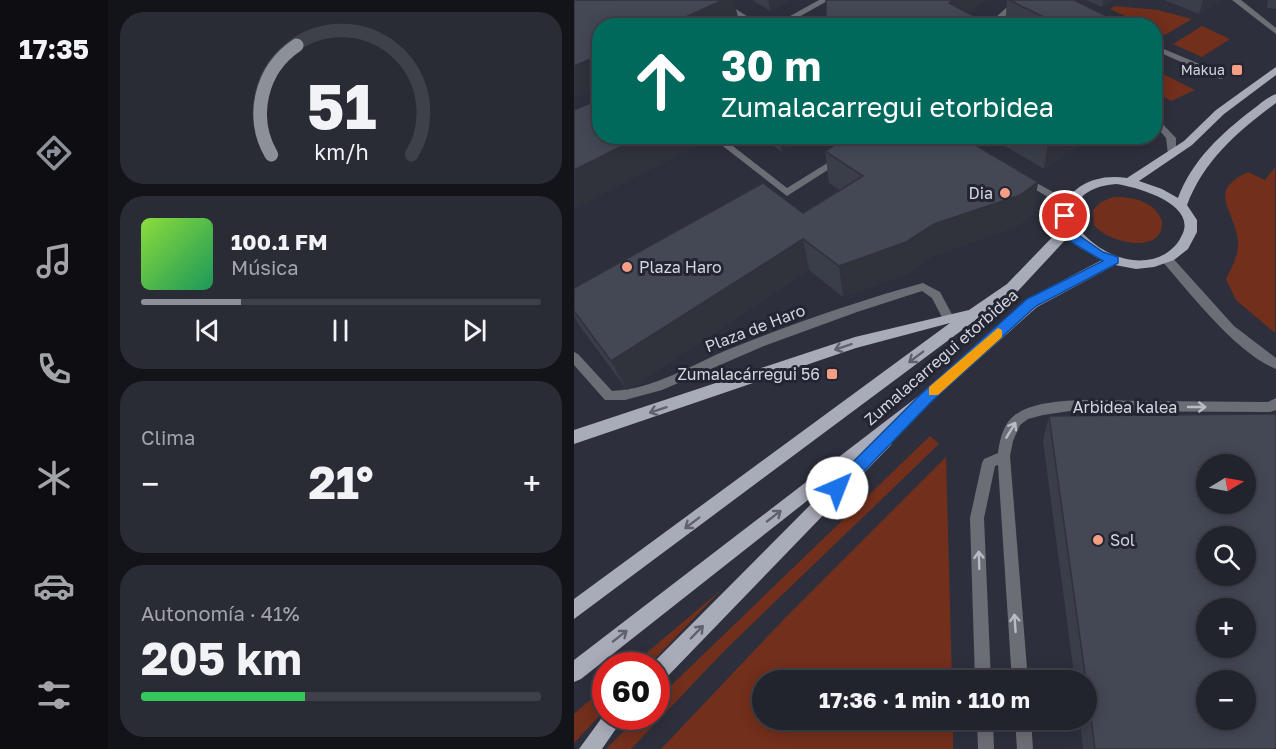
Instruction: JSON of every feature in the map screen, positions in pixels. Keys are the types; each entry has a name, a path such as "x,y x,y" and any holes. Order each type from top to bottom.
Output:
{"main road":[{"path":"1130,181 1173,154 1249,88 1276,70"},
{"path":"1181,206 1187,186 1197,167 1231,133 1276,97"},
{"path":"1116,180 1130,181 1159,189 1181,206 1189,222 1188,239 1183,247 1166,258 1149,262 1114,260 1086,248 1068,228 1065,216 1067,204 1072,196 1091,184 1116,180"},
{"name":"Zumalacarregui etorbidea","path":"574,610 980,309 1012,288 1068,228"},
{"name":"Zumalacarregui etorbidea","path":"574,672 926,398 1032,303 1114,260"},
{"path":"574,437 855,343 949,320 980,309"},
{"path":"670,660 926,398"},
{"path":"589,749 604,730"}],"street":[{"path":"717,0 745,18"},
{"path":"791,18 826,0"},
{"path":"999,18 1019,0"},
{"path":"1236,0 1276,32"},
{"path":"1162,50 1223,77"},
{"path":"1162,127 1171,138 1173,154"},
{"path":"724,144 787,193 847,155"},
{"path":"1016,174 1067,204"},
{"path":"1166,258 1219,319 1252,350 1276,364"},
{"name":"Plaza de Haro","path":"574,357 609,396 632,396 736,352 891,296 923,287 937,295 949,320"},
{"name":"Arbidea kalea","path":"1019,670 1004,456 1006,434 1013,424 1022,415 1038,410 1070,406 1274,406"},
{"name":"Arbidea kalea","path":"983,670 977,518 989,463 1004,456"},
{"path":"985,730 986,749"},
{"path":"1024,730 1025,749"}],"shaded area":[{"path":"1115,6 1158,10 1192,19 1165,35 1162,34 1162,18 1130,18 1110,9"},
{"path":"1202,26 1230,39 1202,57 1173,44"},
{"path":"1162,74 1195,90 1171,101 1162,98"},
{"path":"1275,167 1275,333 1236,300 1226,279 1236,257 1238,243 1225,195 1235,179 1248,172 1265,180"},
{"path":"1113,197 1142,201 1159,214 1162,221 1160,232 1154,239 1134,243 1122,241 1111,237 1094,225 1093,210 1101,202"},
{"path":"930,436 939,444 726,649 670,708 670,686"},
{"path":"946,457 952,670 752,670 752,730 953,730 953,749 661,749 785,618"},
{"path":"721,590 661,652 648,652"},
{"path":"592,698 592,724 574,743 574,714"},
{"path":"625,730 649,730 631,749 606,749"}],"building":[{"path":"574,0 723,0 684,18 592,18 592,58 574,66"},
{"path":"826,0 952,0 949,3 978,18 828,18"},
{"path":"1009,0 1074,0 1111,18 1046,18"},
{"path":"592,102 592,144 626,144 574,170 574,110"},
{"path":"837,144 974,144 1038,182 1020,195 934,224 906,242 839,266 803,239 611,361 574,311 574,288 763,183 803,213 863,176 825,151"},
{"path":"1276,414 1276,749 1095,749 1093,730 1097,730 1097,670 1084,670 1049,416"}],"slow traffic":[{"path":"933,391 998,334"}],"place":[{"name":"Makua","path":"1237,70"},
{"name":"Dia","path":"1005,193"},
{"name":"Plaza Haro","path":"627,267"},
{"name":"Zumalacárregui 56","path":"832,374"},
{"name":"Sol","path":"1098,540"}],"route":[{"path":"837,488 926,398 1032,303 1114,260 1099,255 1075,239 1068,228 1065,216"}]}
